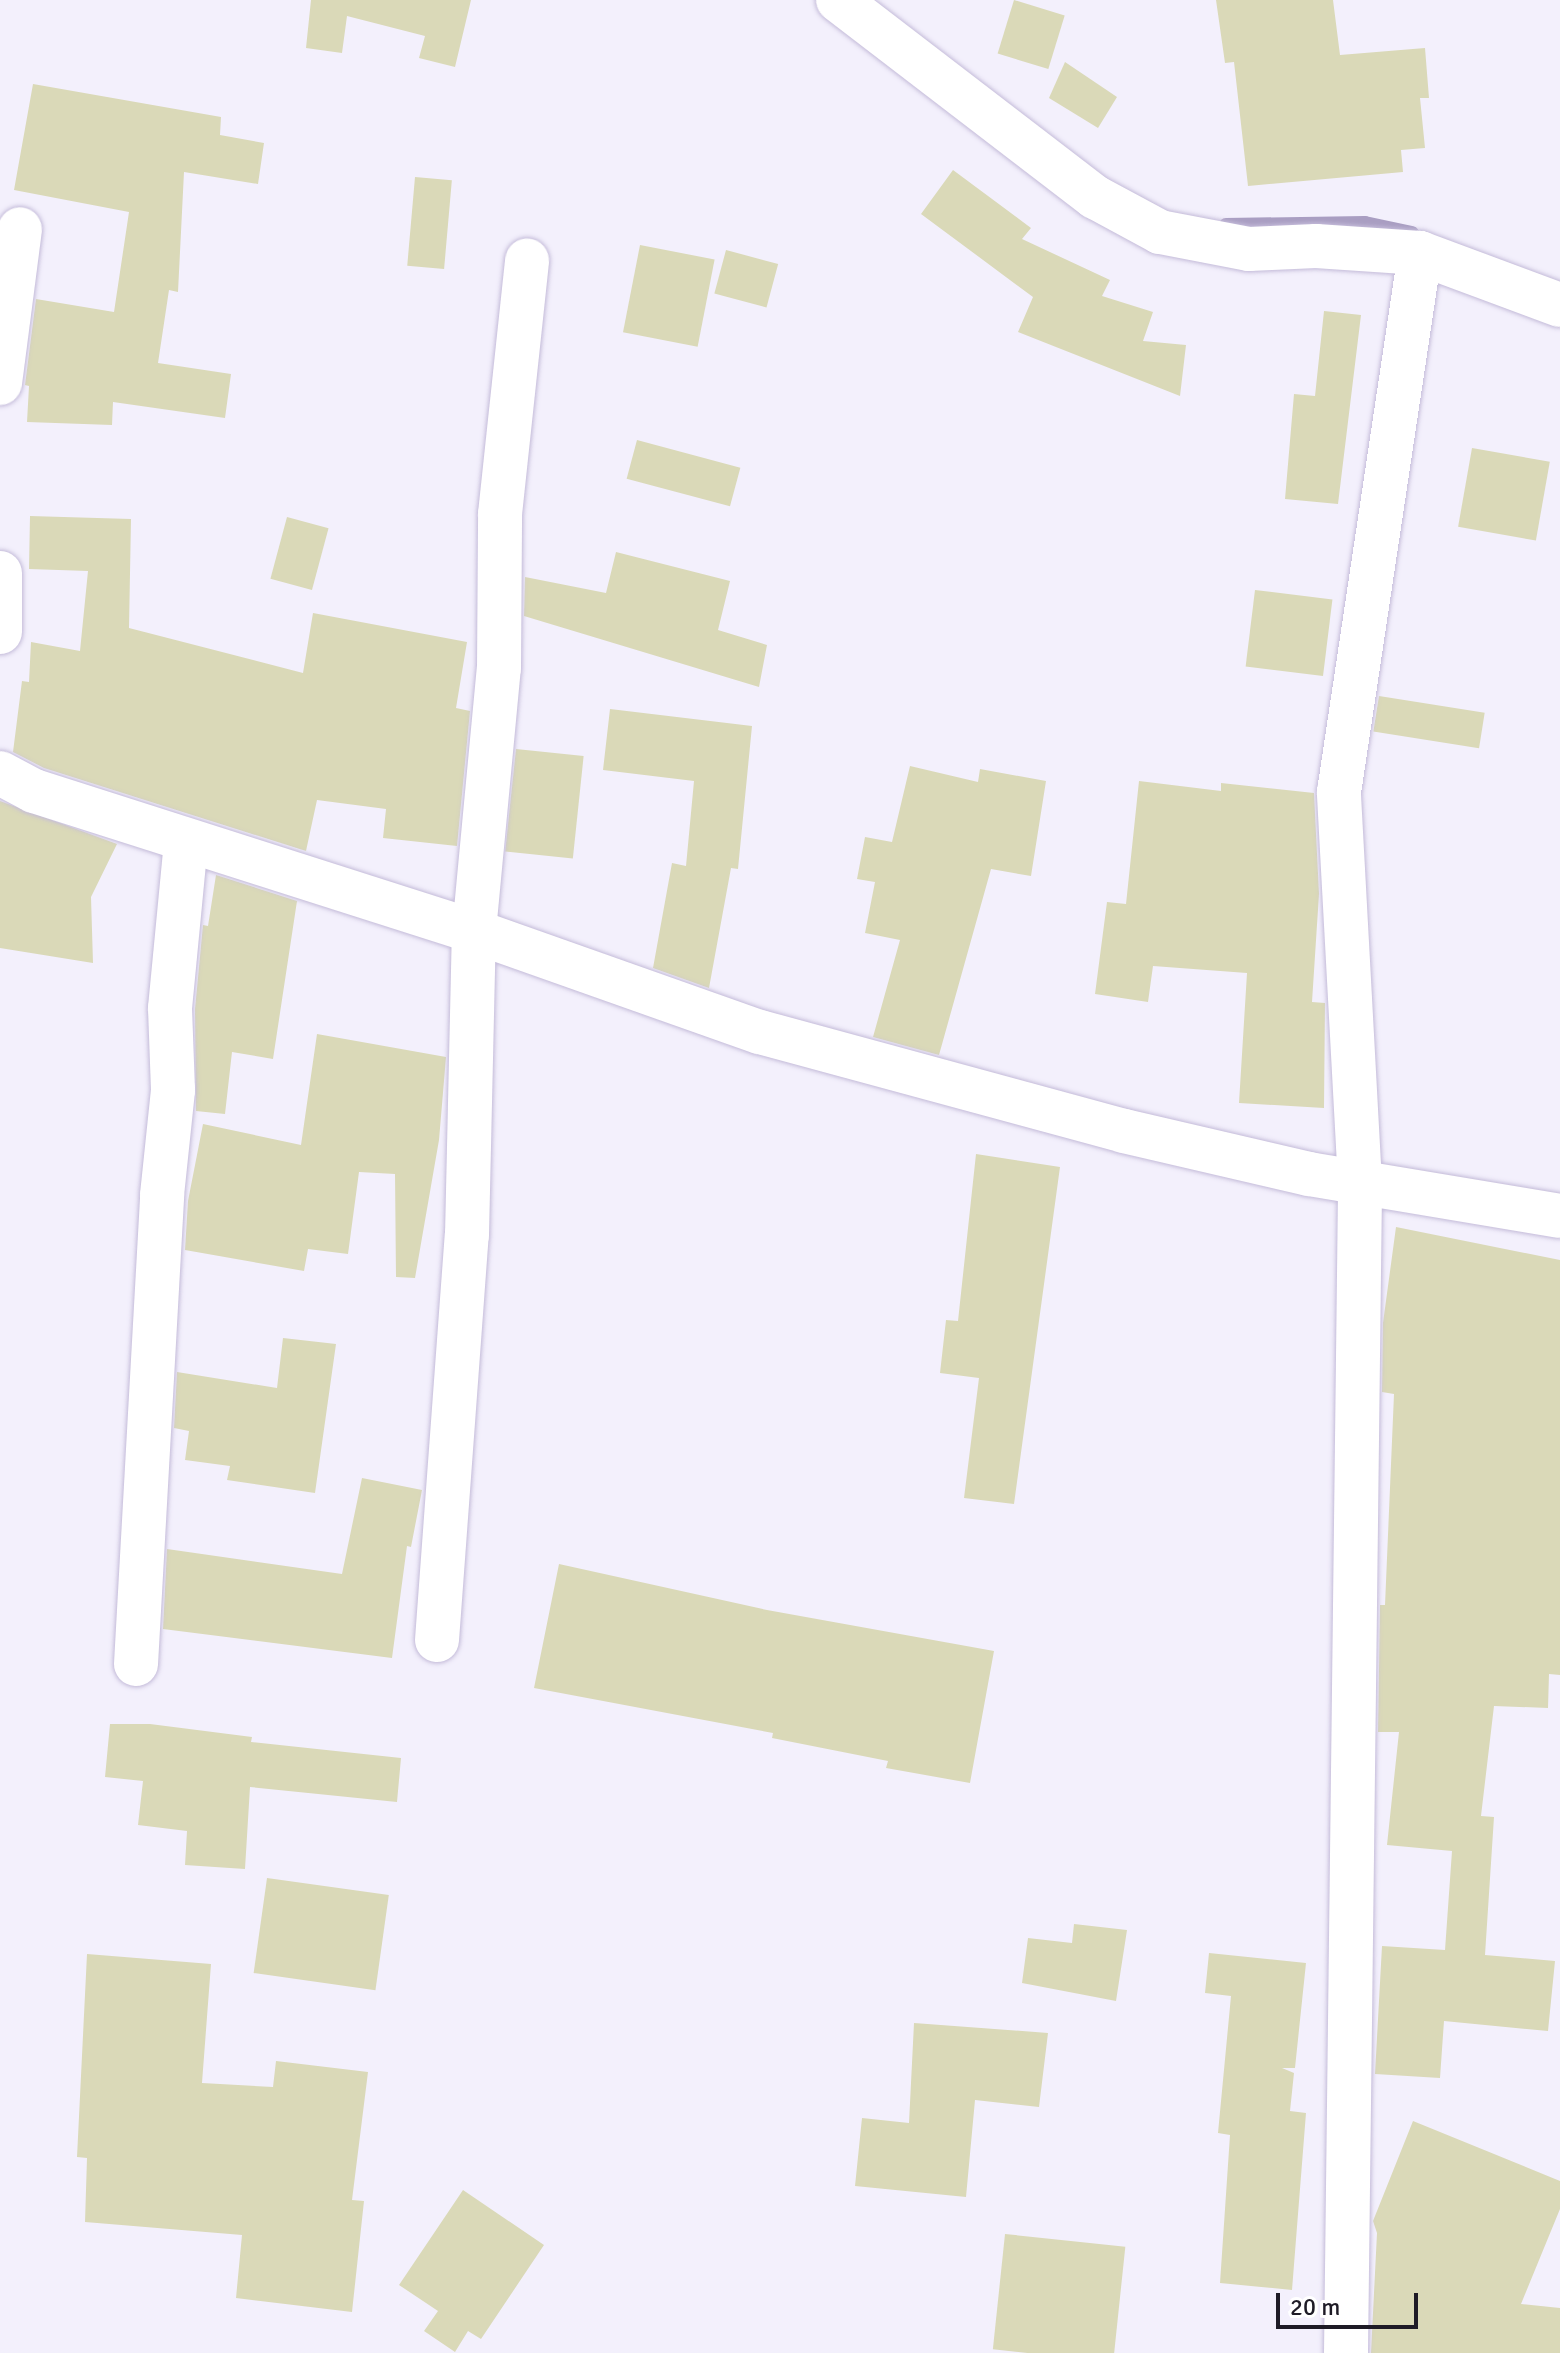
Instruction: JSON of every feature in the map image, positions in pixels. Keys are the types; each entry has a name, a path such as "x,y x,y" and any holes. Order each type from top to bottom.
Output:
{"street":[{"path":"838,0 1095,197 1160,232 1249,249 1316,246 1420,253 1560,305"},
{"path":"0,383 20,229"},
{"path":"1346,2353 1360,1183 1339,792 1420,253"},
{"path":"437,1640 467,1235 474,931 499,668 500,514 527,260"},
{"path":"0,573 0,632"},
{"path":"0,773 34,791 474,931 760,1032 1124,1131 1360,1183 1560,1216"},
{"path":"136,1664 162,1195 173,1090 170,1008 186,841"}],"building":[{"path":"311,0 471,0 455,67 419,58 425,36 347,16 342,53 306,48"},
{"path":"1014,0 1065,15 1048,69 998,54"},
{"path":"1216,0 1333,0 1340,55 1425,48 1429,98 1420,98 1425,148 1401,150 1403,172 1248,186 1234,62 1225,63"},
{"path":"1065,62 1117,97 1098,128 1049,98"},
{"path":"33,84 221,117 220,135 264,143 258,184 184,172 178,292 169,290 158,363 231,374 225,418 113,402 112,425 27,422 29,386 25,385 36,299 114,312 129,212 14,190"},
{"path":"953,170 1031,228 1022,239 1110,280 1102,296 1153,312 1143,341 1186,345 1180,396 1018,332 1033,297 921,214"},
{"path":"415,177 452,180 444,269 407,266"},
{"path":"640,245 715,260 698,347 623,332"},
{"path":"726,250 778,264 767,307 714,293"},
{"path":"1324,311 1361,315 1338,504 1285,499 1294,394 1315,396"},
{"path":"637,440 740,468 730,506 627,479"},
{"path":"1472,448 1550,462 1536,541 1458,527"},
{"path":"30,516 131,519 129,628 303,673 313,613 467,642 456,708 470,711 457,846 383,838 386,809 317,800 306,851 44,768 13,752 22,681 29,682 31,642 80,651 88,571 29,569"},
{"path":"287,517 329,528 312,590 270,579"},
{"path":"616,552 730,581 718,630 767,645 759,687 524,616 525,577 606,593"},
{"path":"1255,590 1332,600 1323,676 1246,666"},
{"path":"1379,696 1485,713 1479,748 1373,732"},
{"path":"610,709 752,726 738,869 731,868 709,988 653,968 672,863 686,866 694,781 603,770"},
{"path":"516,749 584,756 573,859 505,851"},
{"path":"910,766 978,782 980,769 1046,781 1031,876 991,869 939,1055 873,1037 900,940 865,933 875,882 857,879 865,837 892,842"},
{"path":"1139,781 1221,791 1221,783 1314,793 1319,894 1312,1002 1325,1003 1324,1108 1239,1103 1247,973 1153,966 1148,1002 1095,994 1107,902 1126,904"},
{"path":"0,801 117,844 91,897 93,963 0,948"},
{"path":"216,875 297,901 273,1059 232,1052 225,1114 196,1111 195,1009 203,925 208,926"},
{"path":"317,1034 446,1057 439,1140 415,1278 396,1277 395,1174 359,1172 348,1254 308,1249 304,1271 185,1250 188,1201 203,1124 301,1145"},
{"path":"976,1154 1060,1167 1014,1504 964,1498 979,1378 940,1373 946,1320 958,1321"},
{"path":"1396,1227 1560,1260 1560,1675 1549,1674 1548,1708 1494,1706 1481,1816 1494,1817 1485,1955 1555,1961 1548,2031 1444,2021 1440,2078 1375,2074 1382,1946 1445,1950 1452,1851 1387,1845 1399,1732 1378,1732 1380,1605 1385,1605 1394,1394 1382,1392 1383,1323"},
{"path":"283,1338 336,1344 315,1493 227,1480 230,1466 185,1460 189,1431 174,1428 177,1372 277,1388"},
{"path":"362,1478 422,1490 411,1547 407,1546 392,1658 163,1629 167,1549 342,1574"},
{"path":"559,1564 767,1610 994,1651 970,1783 886,1768 888,1761 772,1738 773,1733 534,1688"},
{"path":"110,1724 150,1724 252,1737 251,1742 401,1758 397,1802 250,1787 245,1869 185,1865 187,1831 138,1825 143,1781 105,1777"},
{"path":"267,1878 389,1895 375,1990 254,1973"},
{"path":"1074,1924 1127,1930 1116,2001 1022,1983 1028,1938 1072,1943"},
{"path":"1209,1953 1306,1963 1295,2068 1282,2068 1294,2073 1290,2111 1306,2113 1292,2290 1220,2283 1230,2135 1218,2133 1231,1996 1205,1993"},
{"path":"87,1954 211,1964 202,2083 273,2087 276,2061 368,2072 352,2200 364,2201 352,2312 236,2298 242,2235 85,2222 87,2158 77,2157"},
{"path":"914,2023 1048,2033 1039,2107 975,2100 966,2197 855,2186 862,2118 909,2123"},
{"path":"1413,2121 1560,2181 1560,2209 1521,2304 1560,2308 1560,2353 1371,2353 1377,2233 1373,2221"},
{"path":"463,2190 544,2245 481,2339 468,2331 455,2352 424,2331 438,2311 399,2285"},
{"path":"1005,2234 1125,2247 1114,2353 1027,2353 993,2349"}],"waterway":[{"path":"1226,225 1365,223 1412,233"}]}
